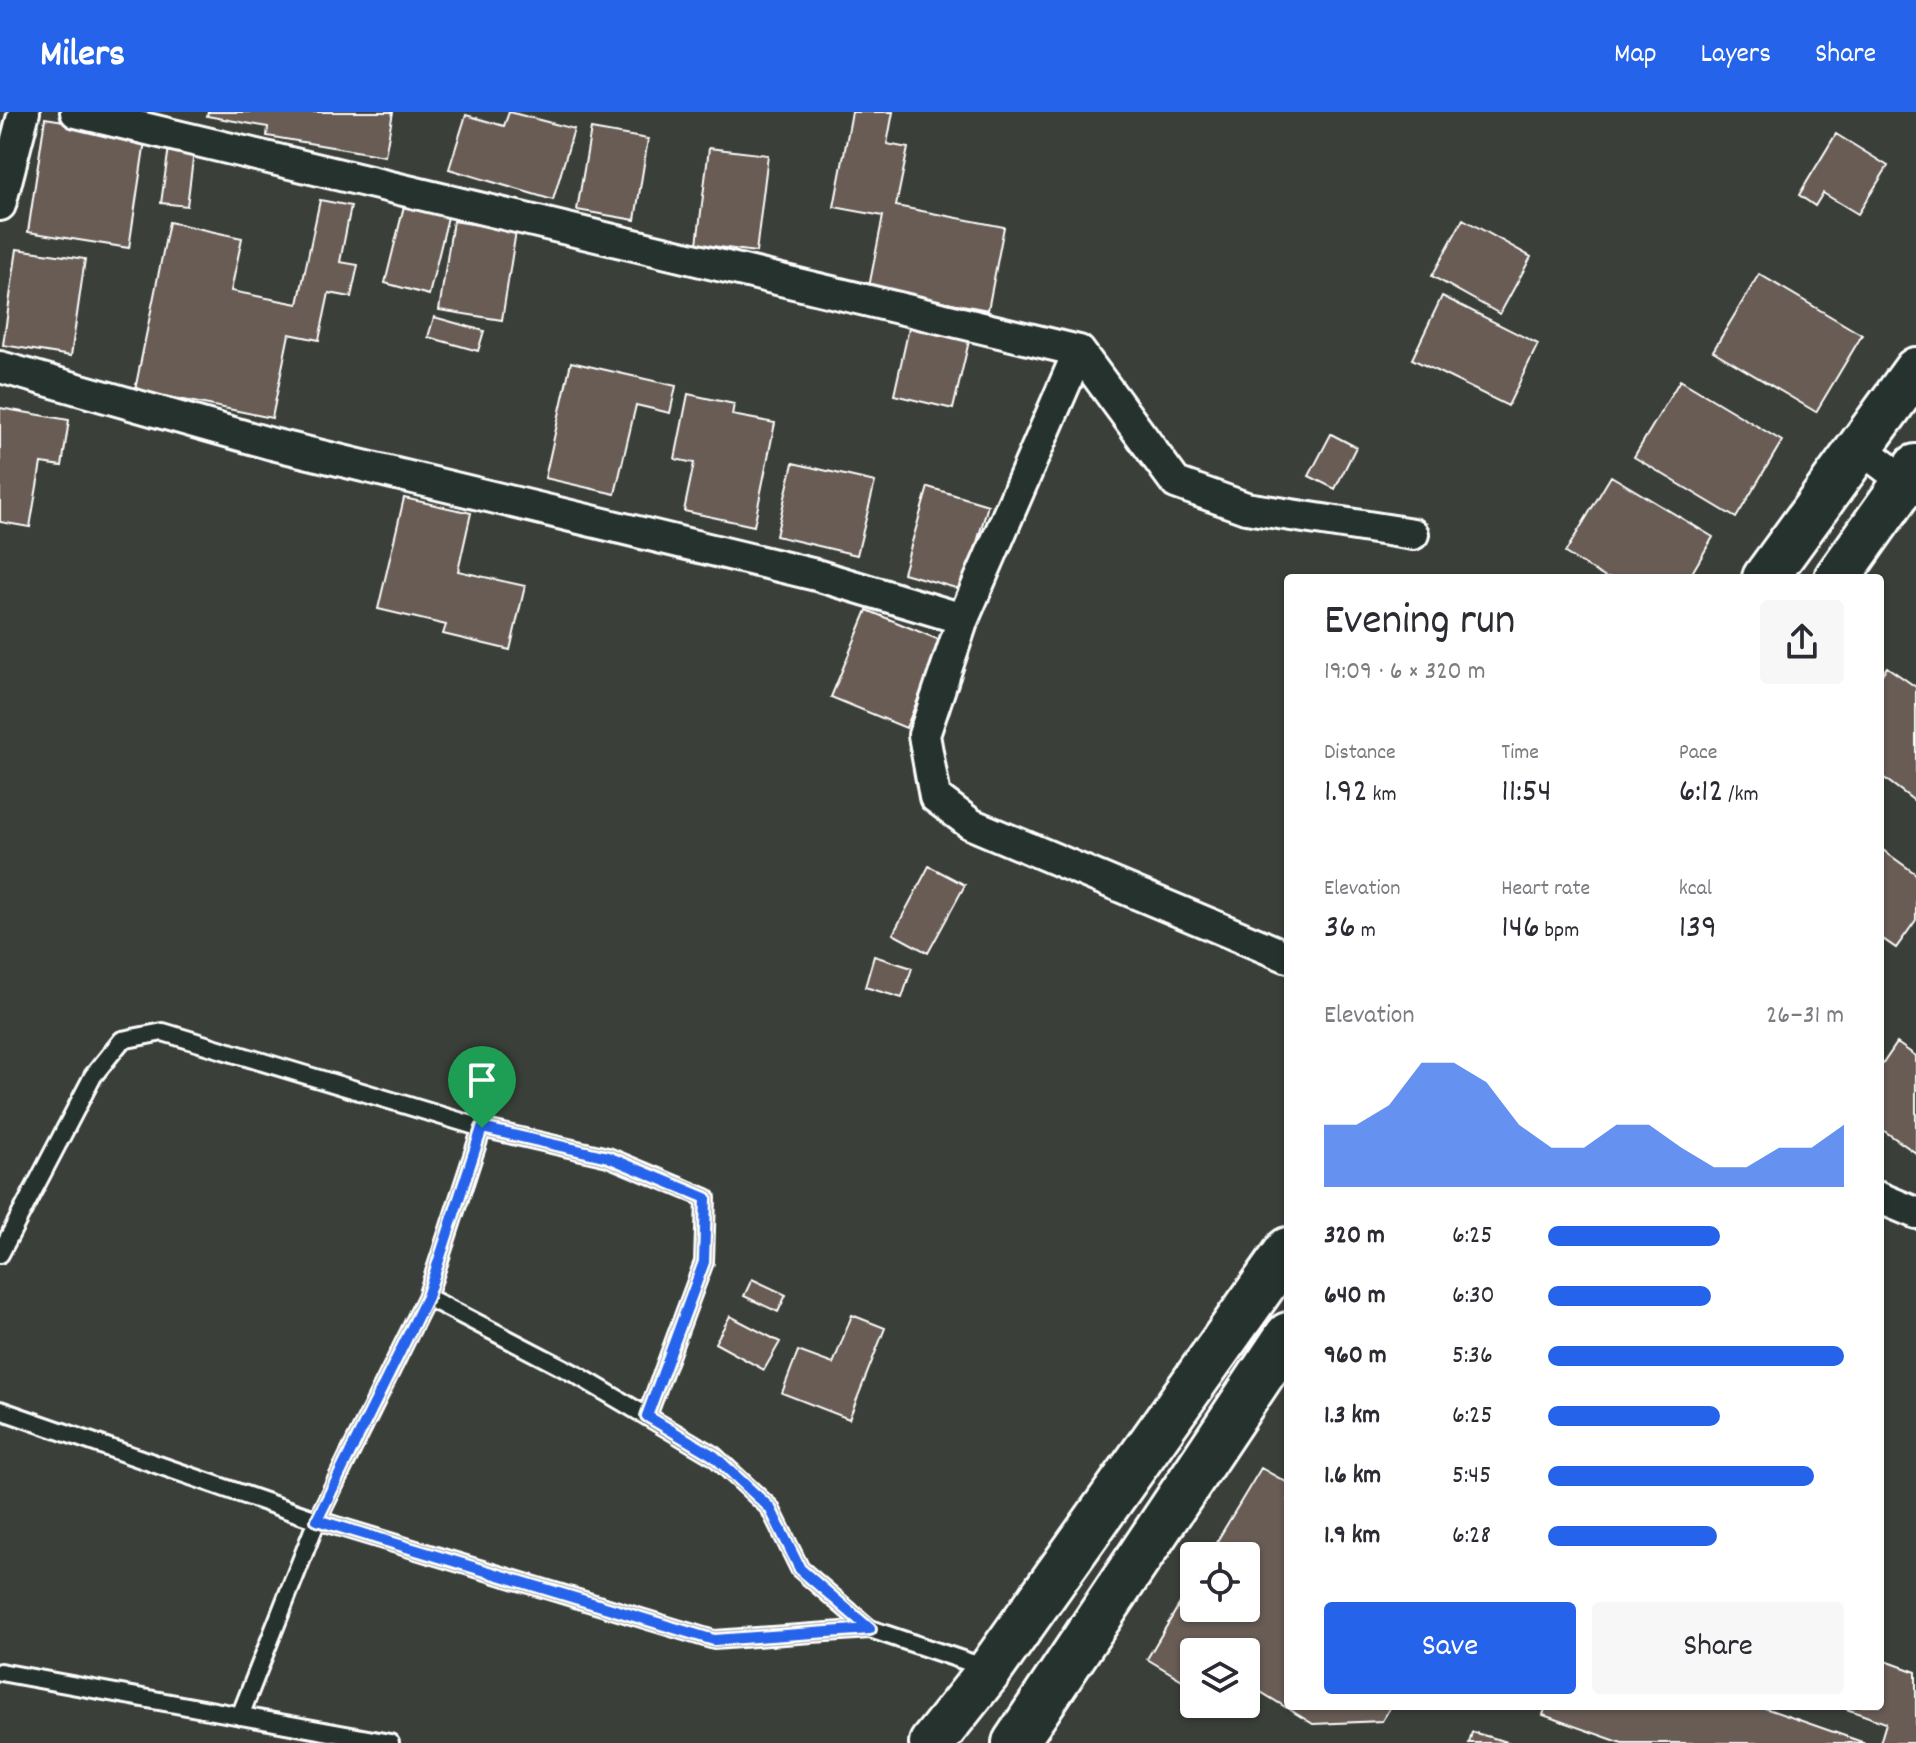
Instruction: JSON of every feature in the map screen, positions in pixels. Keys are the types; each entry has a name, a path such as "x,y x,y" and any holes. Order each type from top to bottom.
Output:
{"street":[{"path":"0,205 24,112"},
{"path":"76,112 1079,351 1176,483 1246,508 1413,534"},
{"path":"1079,351 963,619 924,735 935,797 971,824 1284,955"},
{"path":"0,367 272,444 816,575 963,619"},
{"path":"1768,574 1916,370"},
{"path":"1840,574 1912,479 1859,447"},
{"path":"1884,1200 1916,1213"},
{"path":"932,1743 990,1670 1284,1256"},
{"path":"1015,1743 1274,1367 1284,1344"}],"lane":[{"path":"0,1254 93,1076 122,1040 163,1032 482,1128 608,1157 706,1198 704,1262 647,1416"},
{"path":"240,1716 317,1520 427,1297 482,1128"},
{"path":"427,1297 577,1375 714,1456 770,1508 800,1569 870,1629 990,1670"},
{"path":"0,1410 317,1520 714,1640 870,1629"},
{"path":"0,1672 390,1743"}],"building":[{"path":"208,112 393,112 385,156 267,136 268,127 207,116"},
{"path":"509,112 574,129 553,200 449,169 466,115 504,126"},
{"path":"852,112 893,112 887,144 908,148 896,206 1004,227 988,310 869,287 883,216 834,207"},
{"path":"45,118 146,134 129,248 28,232"},
{"path":"591,129 648,139 635,220 577,210"},
{"path":"1836,134 1888,166 1858,214 1823,193 1815,206 1799,195"},
{"path":"169,147 194,151 187,206 161,203"},
{"path":"709,148 768,155 756,252 697,244"},
{"path":"320,200 351,206 340,262 358,265 351,297 329,293 319,340 289,334 272,418 135,390 169,222 242,238 231,291 298,304"},
{"path":"404,206 448,217 429,295 385,283"},
{"path":"1463,219 1531,257 1500,314 1432,276"},
{"path":"453,221 516,231 502,320 439,310"},
{"path":"17,249 85,259 71,356 3,345"},
{"path":"1759,274 1862,335 1816,412 1713,351"},
{"path":"1442,296 1538,344 1508,406 1412,359"},
{"path":"434,317 484,331 478,351 428,337"},
{"path":"909,328 969,341 953,409 894,395"},
{"path":"571,362 676,386 670,413 636,405 615,494 545,478"},
{"path":"1680,380 1782,441 1736,518 1634,457"},
{"path":"688,394 734,404 732,415 775,423 754,526 684,511 694,463 675,459"},
{"path":"0,408 69,420 62,466 41,463 30,527 0,522"},
{"path":"1331,434 1356,447 1335,489 1309,476"},
{"path":"793,463 875,482 857,555 776,536"},
{"path":"1611,476 1713,537 1691,574 1599,574 1565,553"},
{"path":"928,487 988,505 963,590 903,573"},
{"path":"404,498 471,513 458,571 525,586 510,650 443,634 446,625 378,609"},
{"path":"867,610 942,641 906,728 831,697"},
{"path":"1887,667 1916,687 1916,802 1884,778 1884,671"},
{"path":"1884,851 1916,874 1916,920 1896,948 1884,940"},
{"path":"929,866 965,885 928,953 893,934"},
{"path":"874,956 912,968 902,998 865,987"},
{"path":"1897,1043 1916,1056 1916,1153 1884,1131 1884,1062"},
{"path":"752,1279 786,1295 778,1312 744,1296"},
{"path":"852,1315 885,1328 849,1419 782,1393 798,1351 833,1364"},
{"path":"730,1316 780,1342 764,1370 715,1343"},
{"path":"1261,1468 1284,1481 1284,1706 1260,1692 1260,1638 1180,1638 1180,1679 1147,1659 1180,1604 1180,1622 1260,1622 1260,1542 1216,1542"},
{"path":"1884,1660 1916,1672 1916,1743 1880,1743 1886,1723 1849,1710 1884,1710"},
{"path":"1290,1710 1389,1710 1382,1721 1313,1724"},
{"path":"1545,1710 1770,1710 1865,1743 1622,1743 1543,1715"},
{"path":"1472,1732 1511,1743 1469,1743"}],"route":[{"path":"482,1128 608,1157 706,1198 704,1262 647,1416 714,1456 770,1508 800,1569 870,1629 800,1631 714,1640 317,1520 427,1297 482,1128"}]}
